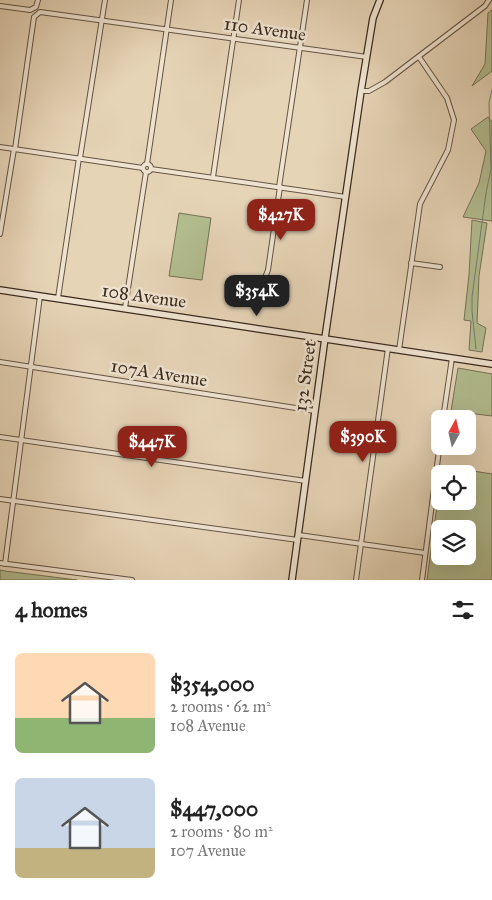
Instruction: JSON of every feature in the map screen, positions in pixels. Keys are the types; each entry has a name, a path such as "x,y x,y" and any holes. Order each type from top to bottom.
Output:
{"main road":[{"name":"132 Street","path":"292,580 325,338 367,57 373,18 380,0"},
{"name":"108 Avenue","path":"0,290 492,364"}],"street":[{"path":"58,298 105,0"},
{"path":"125,308 146,172 149,166 172,0"},
{"path":"213,177 239,0"},
{"path":"261,284 268,270 307,0"},
{"path":"362,91 368,91 385,82 485,6 489,0"},
{"path":"0,6 30,10 37,2"},
{"name":"110 Avenue","path":"14,149 34,18 40,12 367,57"},
{"path":"399,350 420,204 448,150 454,120 447,98 419,57"},
{"path":"0,147 143,168 149,166 346,196"},
{"path":"0,234 14,149"},
{"path":"143,168 146,172"},
{"path":"410,263 440,267"},
{"path":"40,296 3,563 132,580"},
{"path":"356,580 388,348"},
{"path":"444,410 452,358"},
{"name":"107A Avenue","path":"0,362 315,411"},
{"path":"0,437 306,481"},
{"path":"422,580 438,455"},
{"path":"0,500 425,553"}],"green space":[{"path":"492,10 492,71 472,86 485,64 488,13"},
{"path":"488,117 492,122 492,221 463,217 479,183 486,151 471,129"},
{"path":"179,213 211,218 202,280 169,276"},
{"path":"472,220 487,223 479,276 477,323 486,328 482,352 469,350 471,321 464,320"},
{"path":"458,368 492,374 492,416 476,414 476,410 451,410"},
{"path":"476,471 492,474 492,580 427,580 431,550 431,565 476,565 476,520 435,520 436,510 476,510"},
{"path":"0,570 5,571 77,580 0,580"}],"waterway":[{"path":"476,349 472,297 491,169 489,103 492,90"}]}
